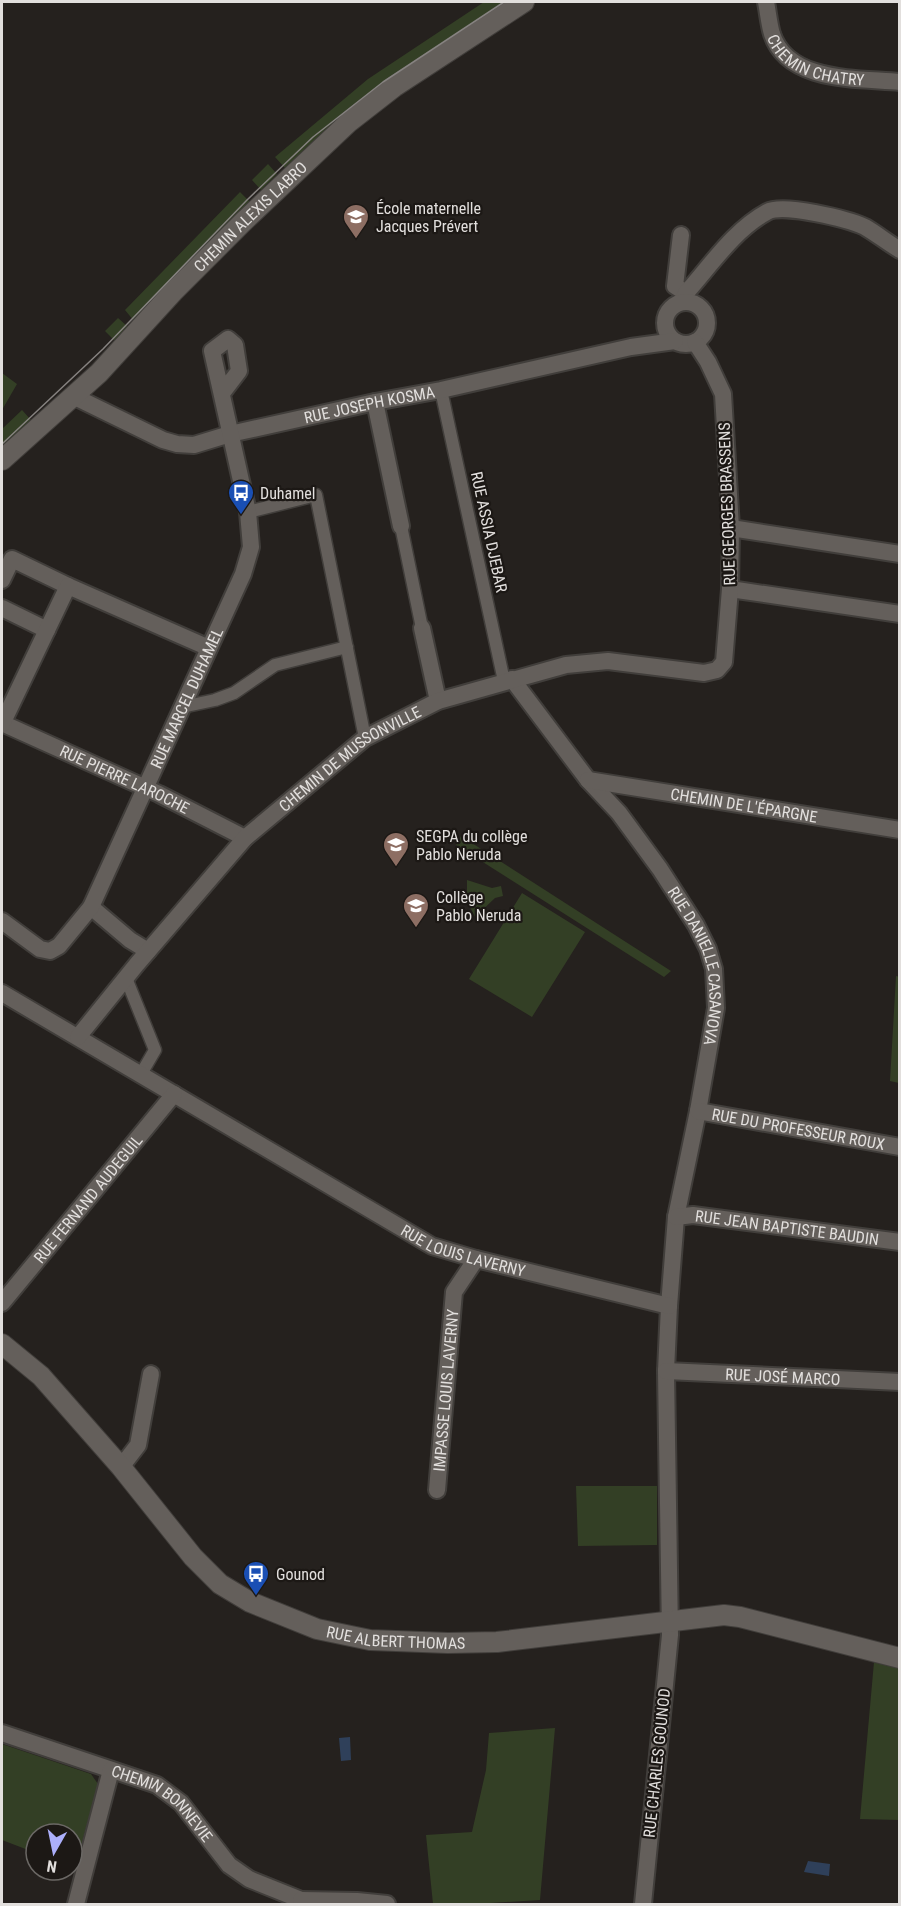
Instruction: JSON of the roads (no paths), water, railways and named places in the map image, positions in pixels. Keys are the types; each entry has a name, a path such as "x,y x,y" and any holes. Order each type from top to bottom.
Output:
{"street":[{"name":"CHEMIN ALEXIS LABRO","path":"2,460 99,373 173,292 349,122 394,87 524,2"},
{"name":"CHEMIN CHATRY","path":"766,2 772,35 791,61 806,70 826,75 900,82"},
{"path":"681,235 675,286 684,297 700,306 707,317 707,328 702,338 695,342 682,344 675,341 665,329 665,319 669,309 684,297 742,230 769,210 799,210 828,215 864,227 900,250"},
{"name":"RUE JOSEPH KOSMA","path":"73,396 163,440 194,445 230,434 375,402 441,390 631,347 675,341"},
{"name":"RUE GEORGES BRASSENS","path":"695,342 708,362 723,394 731,528 730,589 724,662 717,670"},
{"name":"RUE ASSIA DJEBAR","path":"441,390 508,680"},
{"name":"RUE MARCEL DUHAMEL","path":"2,921 40,949 50,951 59,946 91,906 243,574 251,547 248,512 223,393"},
{"path":"375,402 438,701"},
{"path":"248,512 316,495 365,738"},
{"path":"731,528 900,554"},
{"path":"2,580 12,559 209,648"},
{"name":"RUE PIERRE LAROCHE","path":"68,586 2,723 145,788 245,838"},
{"path":"730,589 900,614"},
{"path":"2,608 47,630"},
{"path":"182,707 215,700 234,693 275,665 347,647"},
{"name":"CHEMIN DE MUSSONVILLE","path":"78,1037 245,838 365,738 438,701 566,665 608,661 704,673 717,670"},
{"name":"RUE DANIELLE CASANOVA","path":"508,680 588,780 618,813 660,869 696,925 708,949 714,969 716,1008 676,1217 669,1306"},
{"name":"CHEMIN DE L'ÉPARGNE","path":"588,780 900,830"},
{"path":"91,906 130,940 148,951"},
{"path":"126,978 155,1050 141,1074"},
{"name":"RUE LOUIS LAVERNY","path":"2,993 432,1245 476,1259 669,1306"},
{"name":"RUE FERNAND AUDEGUIL","path":"2,1303 174,1094"},
{"name":"RUE DU PROFESSEUR ROUX","path":"698,1111 900,1147"},
{"name":"RUE JEAN BAPTISTE BAUDIN","path":"676,1217 693,1215 900,1242"},
{"name":"IMPASSE LOUIS LAVERNY","path":"437,1490 454,1292 476,1259"},
{"path":"669,1306 666,1371 670,1621"},
{"name":"RUE ALBERT THOMAS","path":"2,1344 41,1376 121,1467 193,1557 220,1584 250,1602 317,1629 370,1640 497,1642 724,1615 740,1617 900,1658"},
{"name":"RUE JOSÉ MARCO","path":"666,1371 900,1382"},
{"path":"121,1467 138,1444 151,1374"},
{"name":"RUE CHARLES GOUNOD","path":"643,1905 670,1621"},
{"name":"CHEMIN BONNEVIE","path":"2,1733 157,1785 181,1803 229,1865 249,1879 303,1902 357,1901 387,1905"},
{"path":"76,1905 111,1770"}],"water":[{"path":"350,1737 351,1760 341,1761 339,1738"},
{"path":"808,1861 830,1864 829,1876 804,1872"}],"tram line":[{"path":"2,444 103,349 247,200 313,137 383,82 504,2"}],"place":[{"name":"École maternelle Jacques Prévert","path":"356,240"},
{"name":"Duhamel","path":"241,516"},
{"name":"SEGPA du collège Pablo Neruda","path":"396,868"},
{"name":"Collège Pablo Neruda","path":"416,929"},
{"name":"Gounod","path":"256,1597"}]}
